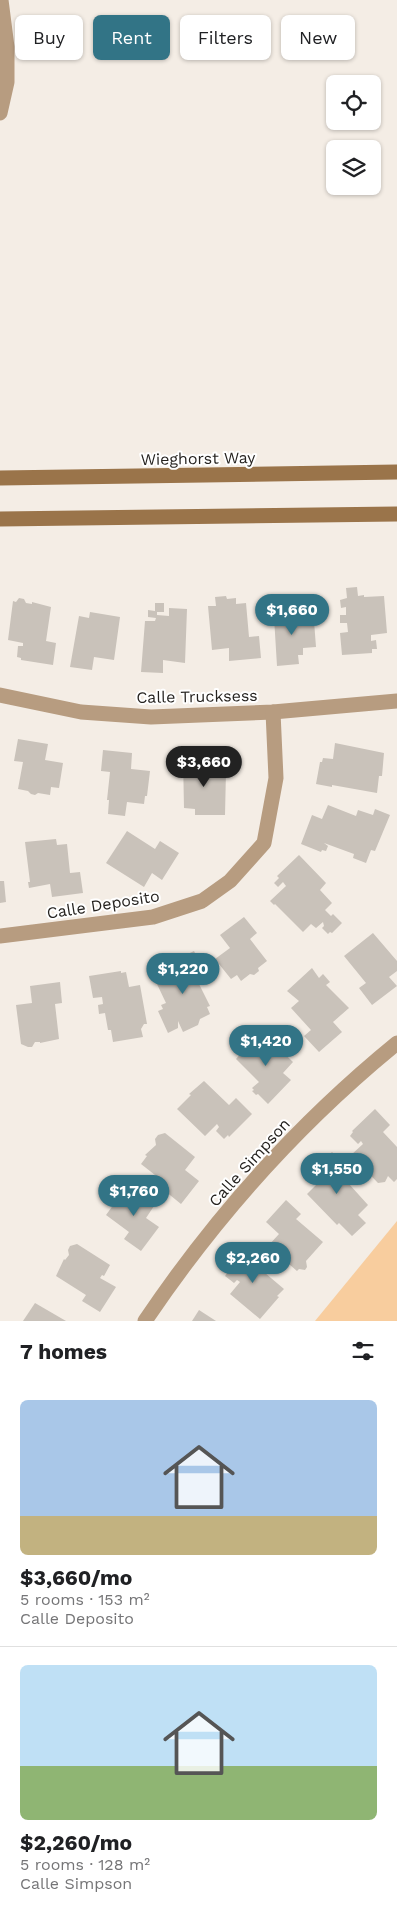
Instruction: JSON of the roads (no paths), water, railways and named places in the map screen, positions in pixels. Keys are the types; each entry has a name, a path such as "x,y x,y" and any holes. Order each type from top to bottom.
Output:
{"street":[{"path":"0,114 7,82 7,47 1,0"},
{"name":"Wieghorst Way","path":"0,478 397,472"},
{"path":"0,519 397,514"},
{"name":"Calle Trucksess","path":"0,696 81,712 151,717 274,712 397,701"},
{"name":"Calle Deposito","path":"0,936 153,916 202,901 230,881 264,843 276,778 274,712"},
{"name":"Calle Simpson","path":"145,1321 177,1273 250,1184 292,1138 354,1078 397,1043"}]}
